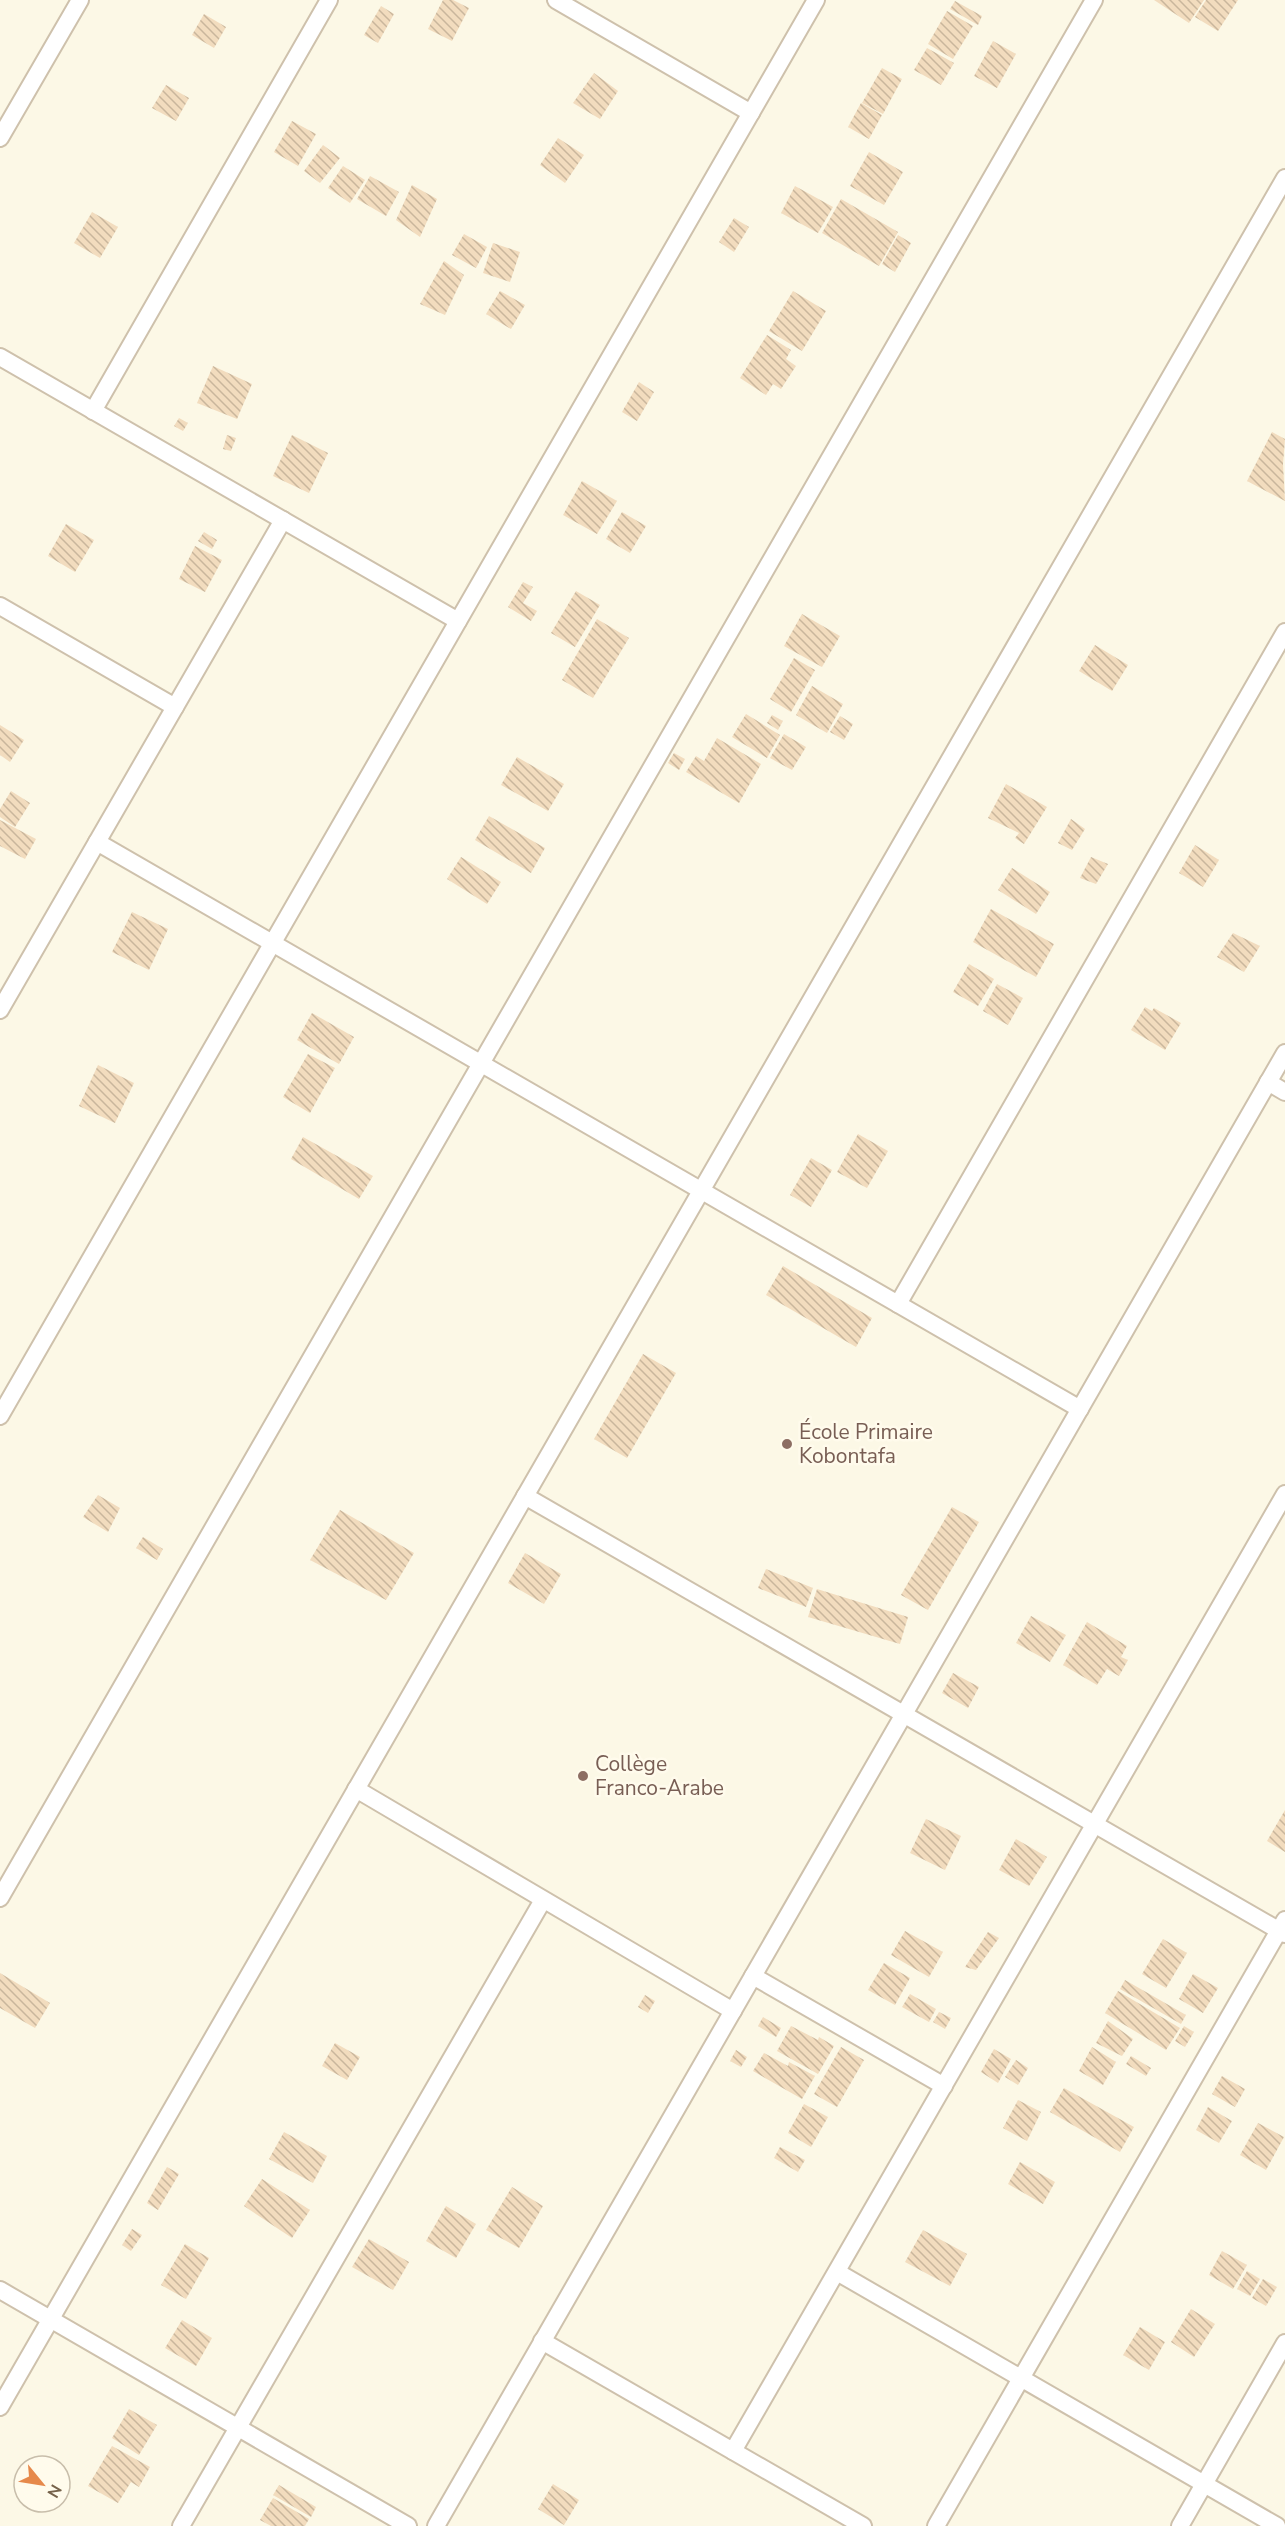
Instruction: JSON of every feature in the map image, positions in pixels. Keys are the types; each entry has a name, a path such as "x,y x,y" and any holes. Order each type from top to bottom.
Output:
{"street":[{"path":"0,138 80,0"},
{"path":"93,411 329,0"},
{"path":"556,0 576,5 752,113"},
{"path":"0,1416 816,0"},
{"path":"0,1898 1094,0"},
{"path":"0,2407 1285,178"},
{"path":"0,357 458,621"},
{"path":"0,1010 282,520"},
{"path":"0,606 175,707"},
{"path":"898,1304 1285,632"},
{"path":"97,842 1080,1409"},
{"path":"436,2526 1285,1053"},
{"path":"1268,1082 1285,1092"},
{"path":"733,2451 1285,1494"},
{"path":"525,1496 1095,1825 1283,1928 936,2526"},
{"path":"356,1790 732,2011"},
{"path":"182,2526 543,1900"},
{"path":"753,1976 944,2086"},
{"path":"837,2272 1277,2526"},
{"path":"0,2290 408,2526"},
{"path":"542,2342 863,2526"},
{"path":"1180,2526 1285,2343"}],"building":[{"path":"443,0 453,0 469,8 452,41 428,29"},
{"path":"1154,0 1204,0 1189,23"},
{"path":"1206,0 1238,0 1218,31 1195,17"},
{"path":"955,1 982,16 978,25 950,9"},
{"path":"381,6 394,14 378,43 364,35"},
{"path":"947,11 973,26 953,59 928,44"},
{"path":"204,14 226,27 214,48 192,35"},
{"path":"993,41 1016,54 997,88 974,76"},
{"path":"927,48 954,63 941,85 914,70"},
{"path":"882,68 902,79 883,114 862,103"},
{"path":"594,73 618,91 600,119 573,103"},
{"path":"166,85 189,98 176,121 152,108"},
{"path":"861,103 882,115 869,139 848,127"},
{"path":"292,121 316,134 298,166 274,152"},
{"path":"558,138 584,155 565,183 540,165"},
{"path":"323,145 340,158 320,183 304,171"},
{"path":"869,152 903,172 884,205 850,186"},
{"path":"343,166 365,180 350,203 328,188"},
{"path":"370,176 399,192 386,216 357,199"},
{"path":"412,185 437,199 420,237 396,220"},
{"path":"795,186 833,207 818,233 781,213"},
{"path":"841,199 898,232 879,266 822,233"},
{"path":"92,212 118,227 100,258 74,243"},
{"path":"734,218 749,227 734,252 719,242"},
{"path":"464,234 487,247 476,268 452,255"},
{"path":"898,235 911,243 895,272 882,264"},
{"path":"493,243 520,252 510,282 483,273"},
{"path":"444,261 464,275 445,315 420,304"},
{"path":"500,291 525,305 511,329 486,314"},
{"path":"793,291 826,311 802,351 769,331"},
{"path":"767,335 791,350 786,359 796,366 781,389 773,384 766,395 740,378"},
{"path":"213,366 252,384 237,419 197,403"},
{"path":"639,382 654,392 637,421 622,412"},
{"path":"179,418 188,423 183,431 174,426"},
{"path":"1272,432 1285,439 1283,464 1285,501 1247,481"},
{"path":"227,435 236,438 231,451 223,449"},
{"path":"292,435 328,453 309,493 273,476"},
{"path":"582,481 617,501 597,534 563,515"},
{"path":"622,512 646,526 630,553 606,539"},
{"path":"66,524 94,540 75,572 48,556"},
{"path":"204,532 217,540 212,549 198,541"},
{"path":"195,546 222,560 205,592 179,579"},
{"path":"523,582 533,587 523,603 537,611 531,621 508,607"},
{"path":"576,591 600,605 575,647 551,633"},
{"path":"802,614 840,636 822,667 784,646"},
{"path":"597,619 629,638 593,698 562,680"},
{"path":"1095,645 1128,665 1112,691 1079,671"},
{"path":"794,658 815,670 791,712 770,699"},
{"path":"812,686 843,704 827,733 796,715"},
{"path":"746,714 780,735 767,758 732,737"},
{"path":"772,715 783,721 778,730 767,723"},
{"path":"840,716 853,724 844,740 830,732"},
{"path":"0,725 24,740 10,762 0,755"},
{"path":"784,734 806,747 792,770 770,758"},
{"path":"717,738 761,764 739,803 686,772 696,756 704,761"},
{"path":"674,753 685,759 679,770 668,763"},
{"path":"517,757 564,784 548,811 501,785"},
{"path":"1006,784 1047,807 1024,844 1015,838 1019,833 988,818"},
{"path":"11,791 30,803 15,827 0,817 0,809"},
{"path":"489,816 545,848 531,873 475,840"},
{"path":"1071,819 1085,829 1072,850 1058,843"},
{"path":"0,820 36,839 25,859 0,846"},
{"path":"1195,845 1219,860 1203,887 1179,873"},
{"path":"461,857 501,882 487,904 447,879"},
{"path":"1091,857 1108,864 1096,884 1080,878"},
{"path":"1012,868 1050,892 1036,914 998,890"},
{"path":"991,909 1054,944 1036,977 973,942"},
{"path":"132,912 168,929 149,970 112,952"},
{"path":"1233,933 1260,946 1244,972 1217,957"},
{"path":"969,964 994,979 978,1006 953,992"},
{"path":"997,984 1023,998 1008,1025 983,1011"},
{"path":"1145,1007 1152,1011 1154,1008 1181,1023 1165,1050 1131,1030"},
{"path":"312,1013 354,1037 339,1064 297,1040"},
{"path":"308,1054 335,1068 310,1113 283,1097"},
{"path":"98,1065 134,1083 115,1123 79,1106"},
{"path":"858,1134 888,1151 867,1188 837,1172"},
{"path":"303,1137 373,1176 359,1199 291,1159"},
{"path":"811,1158 832,1170 811,1207 790,1195"},
{"path":"783,1266 872,1318 856,1347 766,1295"},
{"path":"643,1354 676,1373 627,1458 594,1439"},
{"path":"98,1495 120,1508 108,1532 83,1517"},
{"path":"952,1507 979,1522 928,1610 901,1595"},
{"path":"340,1510 414,1553 386,1600 310,1560"},
{"path":"143,1537 163,1549 157,1560 136,1548"},
{"path":"525,1553 561,1574 544,1604 508,1583"},
{"path":"766,1569 813,1588 806,1607 758,1588"},
{"path":"817,1589 908,1617 900,1644 808,1617"},
{"path":"1031,1616 1066,1635 1050,1662 1016,1643"},
{"path":"1087,1622 1127,1646 1121,1657 1128,1660 1119,1676 1107,1669 1097,1685 1063,1665"},
{"path":"953,1673 979,1687 968,1708 942,1693"},
{"path":"1285,1810 1285,1852 1267,1841"},
{"path":"926,1819 961,1836 945,1870 910,1853"},
{"path":"1016,1839 1047,1857 1029,1886 999,1870"},
{"path":"905,1931 943,1952 929,1977 891,1955"},
{"path":"988,1932 999,1938 976,1970 965,1967"},
{"path":"1163,1939 1187,1953 1166,1988 1142,1974"},
{"path":"884,1963 910,1978 895,2005 868,1990"},
{"path":"0,1973 50,2003 35,2028 0,2008"},
{"path":"1193,1974 1218,1988 1203,2013 1179,1999"},
{"path":"1125,1980 1186,2015 1181,2024 1120,1989"},
{"path":"1118,1991 1180,2028 1166,2050 1105,2013"},
{"path":"910,1994 936,2009 929,2022 902,2007"},
{"path":"645,1995 655,2001 648,2013 638,2007"},
{"path":"939,2012 951,2018 945,2029 933,2022"},
{"path":"763,2017 781,2028 776,2037 758,2026"},
{"path":"1108,2021 1133,2039 1122,2056 1096,2043"},
{"path":"791,2026 818,2040 819,2037 834,2046 818,2074 777,2051"},
{"path":"1184,2026 1194,2032 1185,2047 1175,2041"},
{"path":"335,2043 360,2057 347,2080 322,2066"},
{"path":"841,2047 864,2060 837,2107 814,2094"},
{"path":"1092,2047 1116,2062 1103,2085 1079,2071"},
{"path":"994,2049 1011,2059 998,2083 981,2072"},
{"path":"736,2050 747,2057 741,2067 730,2061"},
{"path":"764,2053 788,2066 789,2062 815,2076 802,2099 753,2071"},
{"path":"1131,2056 1151,2068 1146,2076 1126,2064"},
{"path":"1016,2060 1028,2068 1018,2085 1005,2077"},
{"path":"1222,2076 1245,2089 1235,2107 1212,2094"},
{"path":"1064,2088 1134,2127 1120,2152 1050,2112"},
{"path":"1018,2100 1041,2112 1027,2141 1003,2128"},
{"path":"804,2104 828,2117 811,2147 788,2133"},
{"path":"1208,2107 1232,2121 1219,2143 1196,2130"},
{"path":"1258,2123 1284,2137 1266,2170 1240,2155"},
{"path":"284,2132 327,2156 313,2183 269,2159"},
{"path":"780,2147 805,2160 798,2172 774,2158"},
{"path":"1020,2162 1055,2182 1043,2204 1008,2184"},
{"path":"167,2167 179,2174 158,2210 147,2203"},
{"path":"262,2179 310,2210 292,2238 244,2206"},
{"path":"512,2187 543,2206 519,2248 486,2230"},
{"path":"446,2206 476,2224 456,2258 426,2241"},
{"path":"132,2229 142,2235 131,2251 122,2245"},
{"path":"923,2230 967,2254 950,2286 905,2262"},
{"path":"369,2239 409,2262 393,2290 352,2267"},
{"path":"185,2244 209,2258 186,2299 161,2285"},
{"path":"1222,2251 1247,2265 1233,2289 1209,2275"},
{"path":"1247,2271 1260,2279 1250,2296 1237,2289"},
{"path":"1263,2279 1277,2287 1266,2306 1252,2298"},
{"path":"1191,2309 1215,2324 1194,2357 1171,2342"},
{"path":"182,2320 212,2338 196,2366 165,2348"},
{"path":"1140,2327 1165,2342 1149,2370 1123,2355"},
{"path":"129,2409 157,2425 139,2455 112,2438"},
{"path":"112,2446 150,2467 139,2487 131,2482 118,2503 88,2486"},
{"path":"553,2484 579,2500 564,2525 538,2509"},
{"path":"279,2485 316,2507 311,2517 273,2495"},
{"path":"273,2498 309,2519 305,2526 271,2526 260,2520"}],"place":[{"name":"École Primaire Kobontafa","path":"787,1444"},
{"name":"Collège Franco-Arabe","path":"583,1776"}]}
